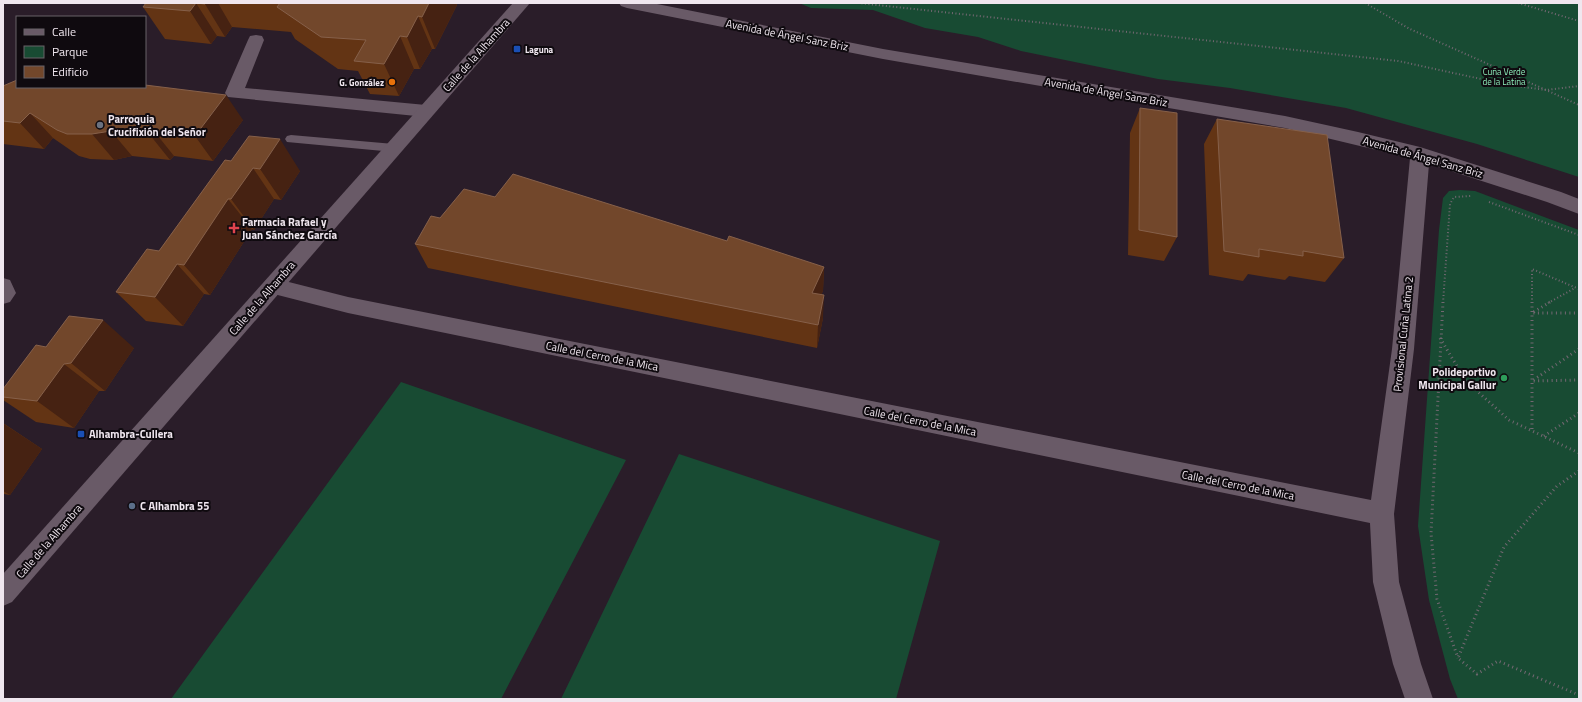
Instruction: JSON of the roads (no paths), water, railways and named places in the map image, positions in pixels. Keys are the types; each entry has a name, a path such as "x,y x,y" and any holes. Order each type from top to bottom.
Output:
{"street":[{"name":"Calle de la Alhambra","path":"3,593 522,3"},
{"name":"Avenida de Ángel Sanz Briz","path":"627,3 883,54 1285,122 1358,138 1420,154 1554,197 1579,207"},
{"path":"256,40 234,93 426,111"},
{"name":"Provisional Cuña Latina 2","path":"1382,514 1402,349 1420,154"},
{"path":"3,286 5,293 3,296"},
{"name":"Calle del Cerro de la Mica","path":"273,286 348,305 1382,514"},
{"path":"1382,514 1386,582 1407,664 1420,699"}],"lane":[{"path":"291,139 394,148"}],"place":[{"name":"Laguna","path":"517,49"},
{"name":"G. González","path":"392,82"},
{"name":"Parroquia Crucifixión del Señor","path":"100,125"},
{"name":"Farmacia Rafael y Juan Sánchez García","path":"234,228"},
{"name":"Polideportivo Municipal Gallur","path":"1504,378"},
{"name":"Alhambra-Cullera","path":"81,434"},
{"name":"C Alhambra 55","path":"132,506"}],"park label":[{"name":"Cuña Verde de la Latina","path":"1504,76"}]}
